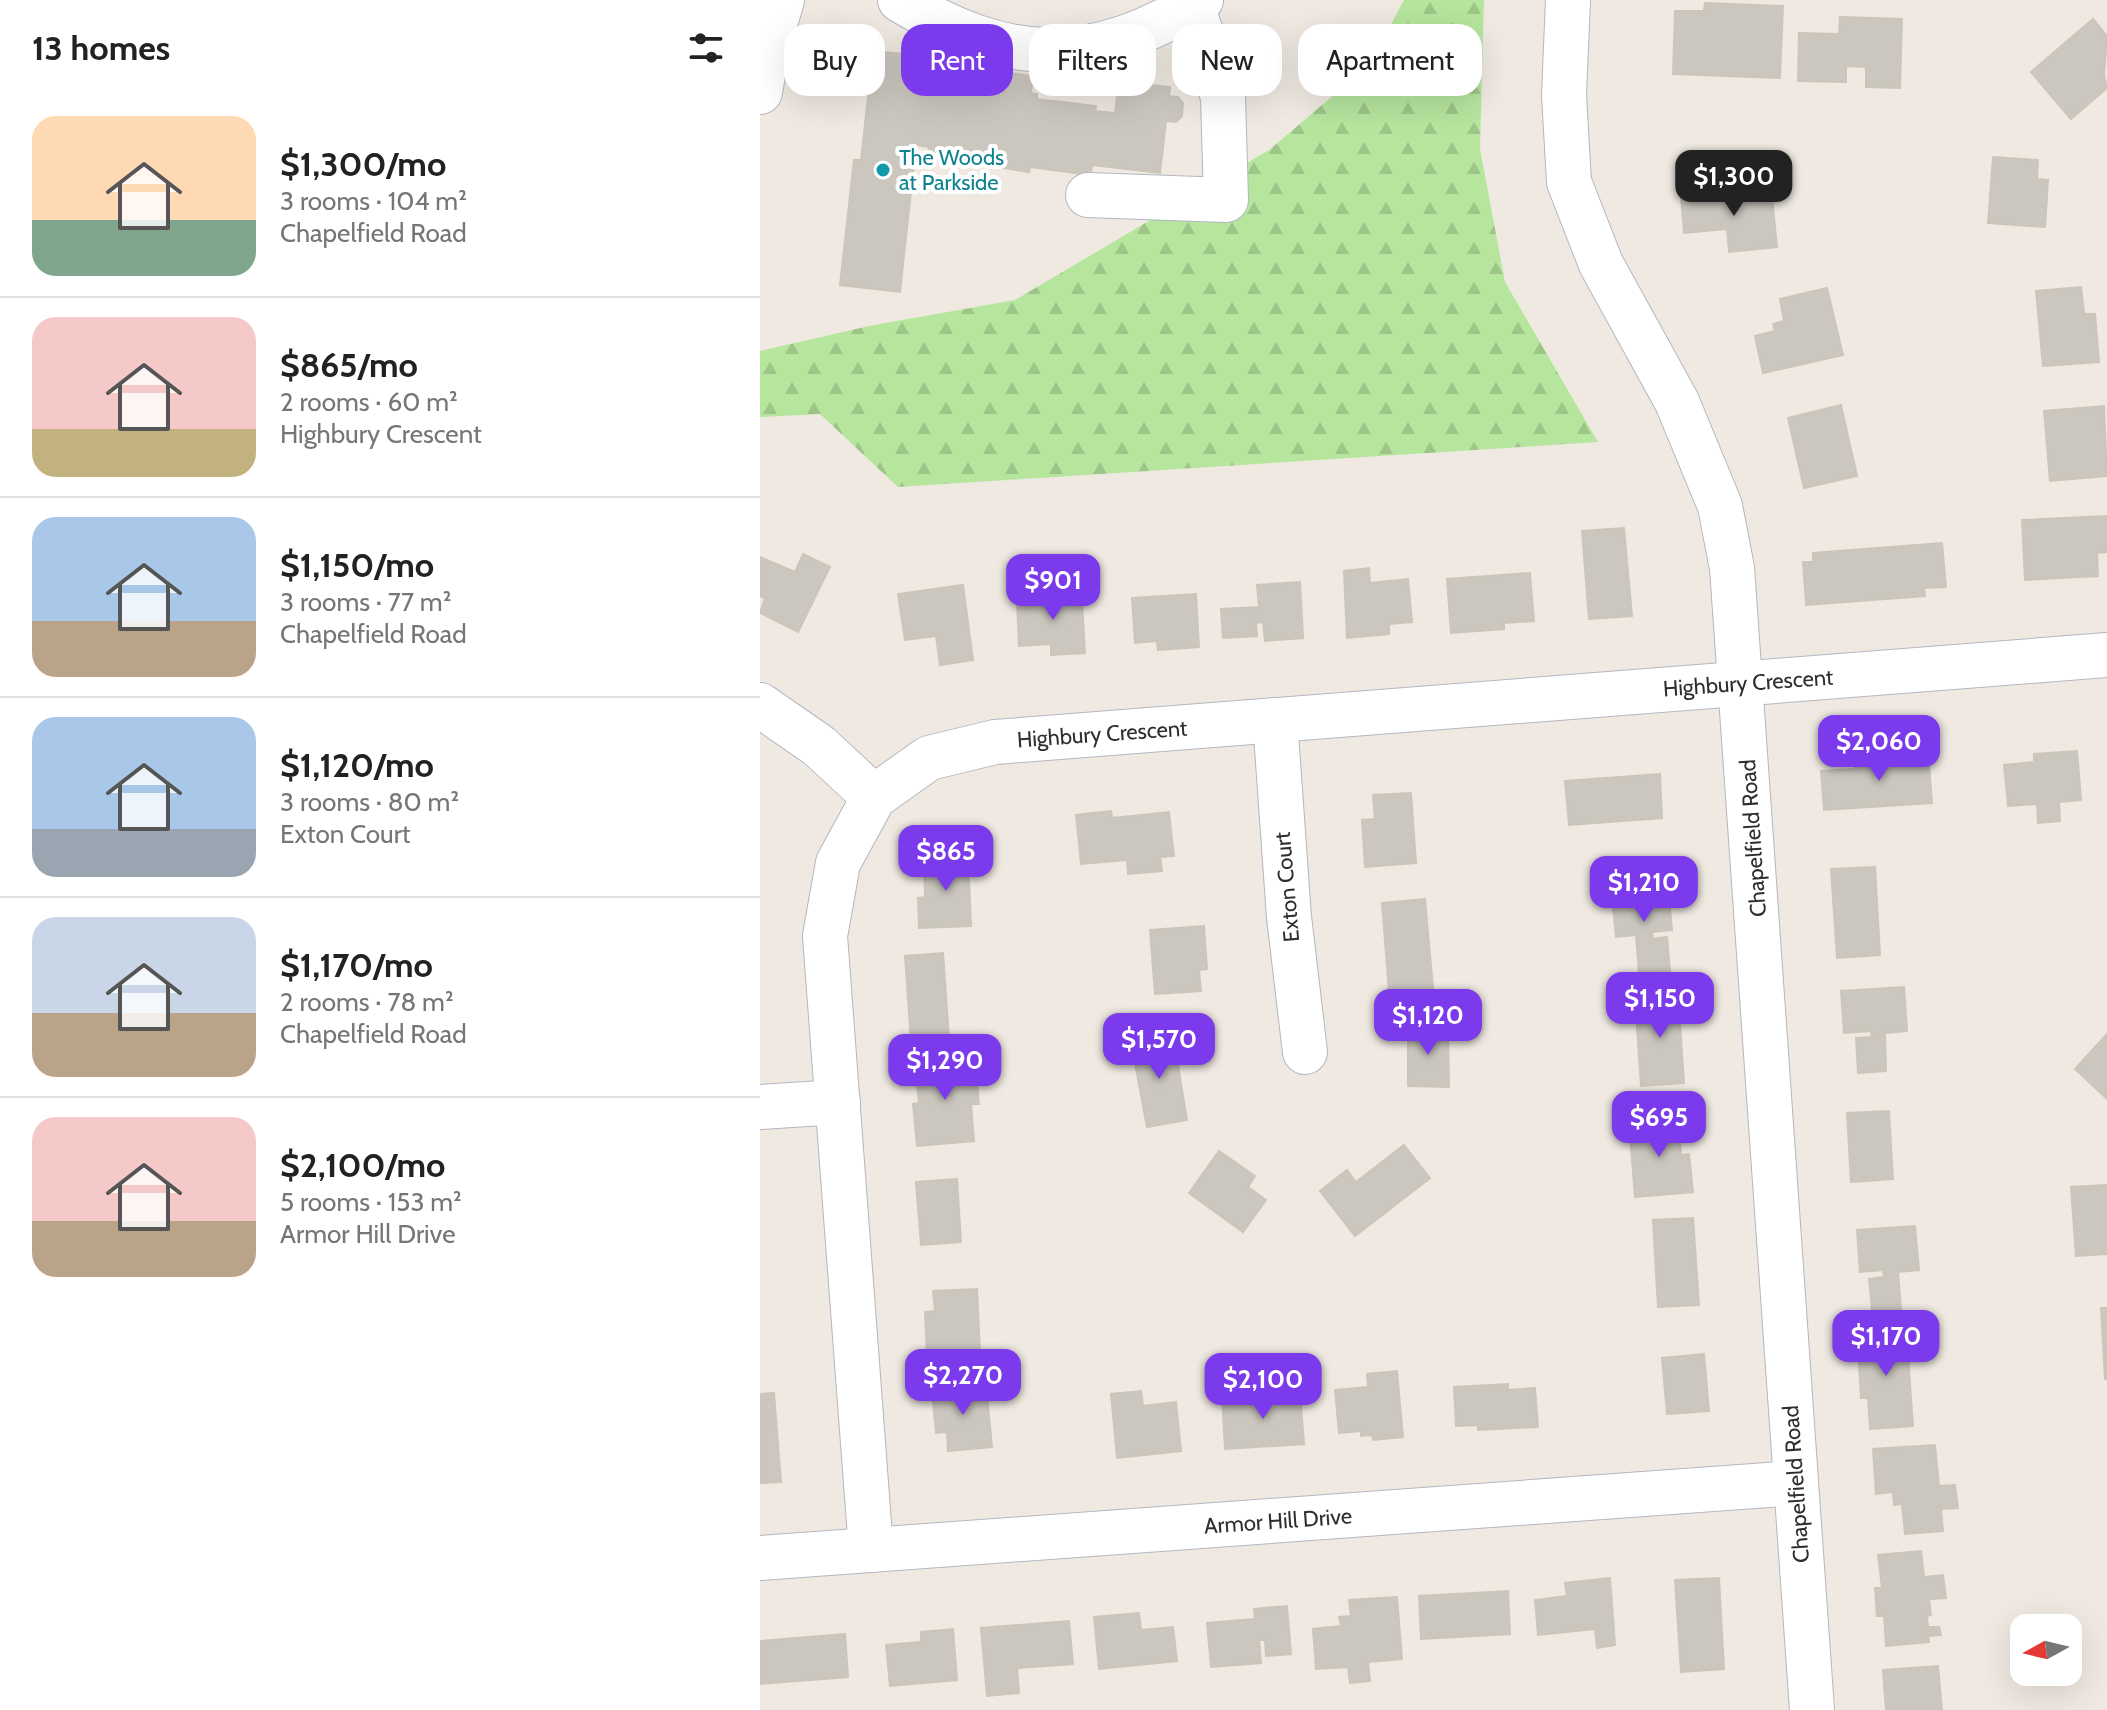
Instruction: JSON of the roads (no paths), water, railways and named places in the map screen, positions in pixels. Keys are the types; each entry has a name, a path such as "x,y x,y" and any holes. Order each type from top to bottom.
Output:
{"street":[{"path":"760,92 767,51 782,0"},
{"path":"900,0 941,24 986,42 1021,50 1065,49 1120,41 1165,23 1197,3 1223,97 1226,200 1088,195"},
{"name":"Chapelfield Road","path":"1568,0 1564,95 1569,182 1601,264 1677,402 1720,506 1732,568 1812,1710"},
{"name":"Highbury Crescent","path":"871,1550 825,936 838,863 874,797 929,758 995,742 2107,655"},
{"path":"760,705 819,746 874,797"},
{"name":"Exton Court","path":"1275,720 1289,917 1305,1052"},
{"path":"760,1107 838,1102"},
{"name":"Armor Hill Drive","path":"760,1558 1795,1483"}],"place":[{"name":"The Woods at Parkside","path":"883,170"}]}
